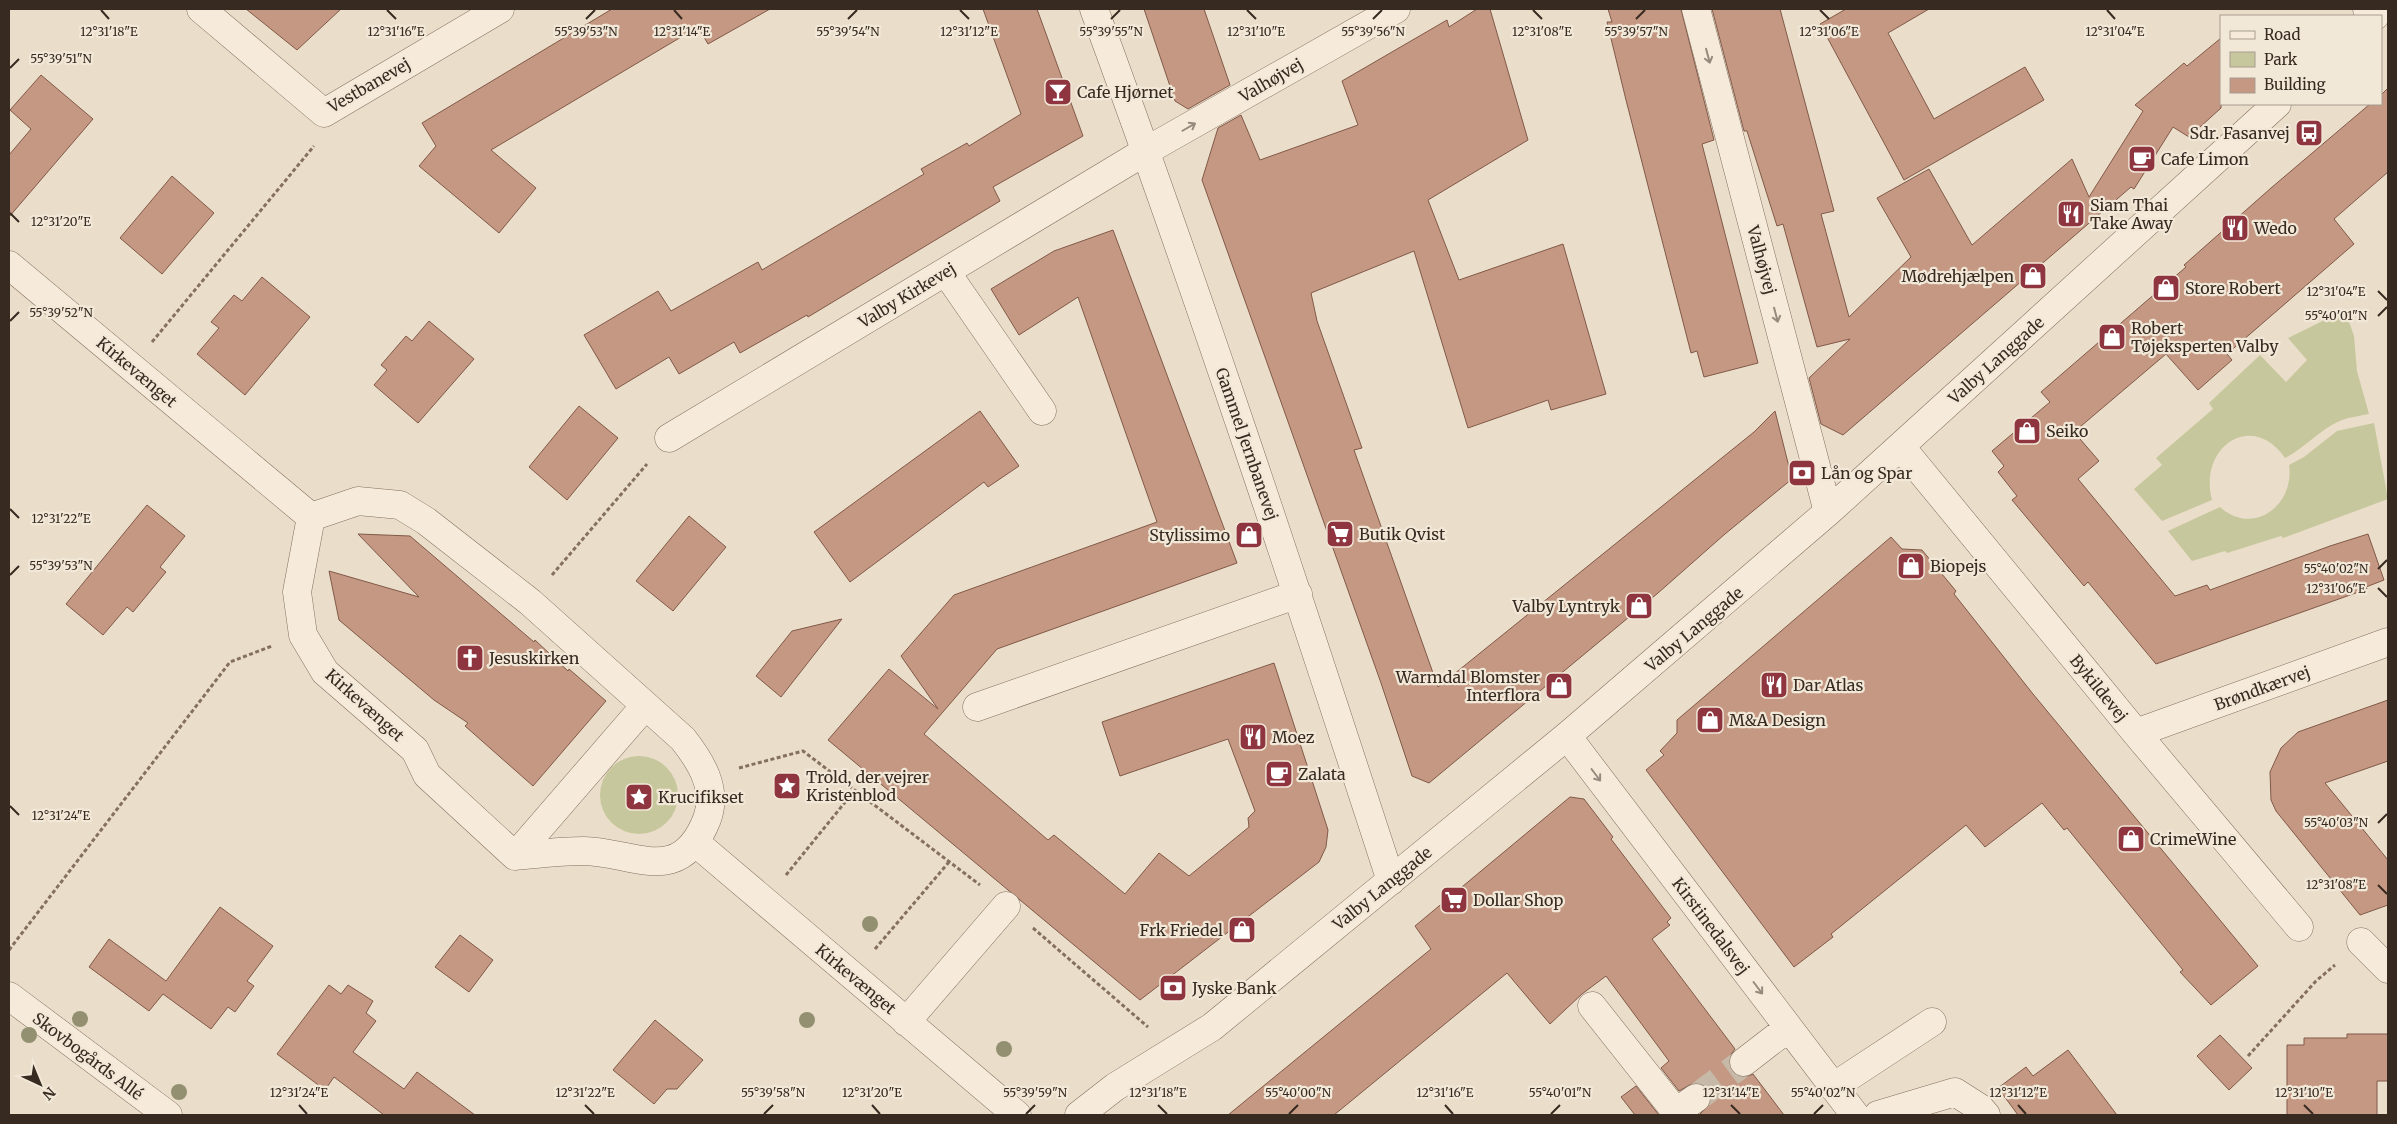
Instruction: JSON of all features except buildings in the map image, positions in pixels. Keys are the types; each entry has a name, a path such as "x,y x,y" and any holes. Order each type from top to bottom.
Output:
{"street":[{"name":"Vestbanevej","path":"201,9 324,113 500,9"},
{"name":"Gammel Jernbanevej","path":"1094,9 1146,151 1298,594 1392,881"},
{"name":"Valhøjvej","path":"1146,151 1396,9"},
{"name":"Valhøjvej","path":"1696,9 1828,512"},
{"name":"Valby Langgade","path":"1078,1115 1115,1086 1212,1027 1567,736 1828,512 2276,105"},
{"name":"Valby Kirkevej","path":"669,438 1146,151"},
{"name":"Kirkevænget","path":"9,265 311,517 297,592 303,635 325,672 415,750 427,775 515,856"},
{"path":"946,272 1042,411"},
{"name":"Bykildevej","path":"1901,447 2136,733 2300,927"},
{"path":"311,517 358,501 400,505 426,521 530,602 683,739 698,757 708,777 710,799 708,817 696,843 668,860 651,863 585,851 515,856"},
{"path":"977,707 1298,594"},
{"name":"Brøndkærvej","path":"2136,733 2388,642"},
{"path":"515,856 644,706"},
{"name":"Kirstinedalsvej","path":"1567,736 1854,1115"},
{"name":"Kirkevænget","path":"696,843 1016,1115"},
{"path":"906,1022 1006,906"},
{"path":"2361,942 2388,969"},
{"name":"Skovbogårds Allé","path":"9,996 168,1115"},
{"path":"1592,1006 1683,1108"},
{"path":"1834,1089 1932,1022"},
{"path":"1744,1062 1788,1028"},
{"path":"1878,1115 1955,1092 1980,1108 1986,1115"}],"path":[{"path":"131,367 313,150"},
{"path":"530,602 669,438"},
{"path":"9,950 230,662 303,635"},
{"path":"708,777 803,750 1006,906 1175,1050"},
{"path":"765,902 855,790"},
{"path":"852,975 949,862"},
{"path":"2248,1056 2316,981 2361,942"}],"green space":[{"path":"2345,310 2354,336 2357,371 2369,414 2345,419 2334,424 2285,458 2272,444 2258,437 2244,436 2231,441 2220,451 2213,464 2210,481 2212,500 2162,521 2134,489 2162,465 2156,458 2213,409 2209,403 2260,355 2286,382 2307,360 2288,338"},
{"path":"2374,423 2388,499 2283,538 2281,536 2227,553 2225,551 2192,561 2168,531 2220,507 2233,515 2246,519 2258,517 2269,512 2279,504 2285,493 2289,480 2289,465 2304,457 2337,431"},
{"path":"639,756 654,759 666,768 675,780 678,795 675,810 666,822 654,831 639,834 624,831 612,822 603,810 600,795 603,780 612,768 624,759"}],"tunnel":[{"path":"1696,1098 1744,1062"}],"place":[{"name":"Cafe Hjørnet","path":"1058,92"},
{"name":"Sdr. Fasanvej","path":"2309,133"},
{"name":"Cafe Limon","path":"2142,159"},
{"name":"Siam Thai Take Away","path":"2071,214"},
{"name":"Wedo","path":"2235,228"},
{"name":"Mødrehjælpen","path":"2033,276"},
{"name":"Store Robert","path":"2166,288"},
{"name":"Robert Tøjeksperten Valby","path":"2112,337"},
{"name":"Seiko","path":"2027,431"},
{"name":"Lån og Spar","path":"1802,473"},
{"name":"Butik Qvist","path":"1340,534"},
{"name":"Stylissimo","path":"1249,535"},
{"name":"Biopejs","path":"1911,566"},
{"name":"Valby Lyntryk","path":"1639,606"},
{"name":"Jesuskirken","path":"470,658"},
{"name":"Dar Atlas","path":"1774,685"},
{"name":"Warmdal Blomster Interflora","path":"1559,686"},
{"name":"M&A Design","path":"1710,720"},
{"name":"Moez","path":"1253,737"},
{"name":"Zalata","path":"1279,774"},
{"name":"Trold, der vejrer Kristenblod","path":"787,786"},
{"name":"Krucifikset","path":"639,797"},
{"name":"CrimeWine","path":"2131,839"},
{"name":"Dollar Shop","path":"1454,900"},
{"name":"Frk Friedel","path":"1242,930"},
{"name":"Jyske Bank","path":"1173,988"}]}
